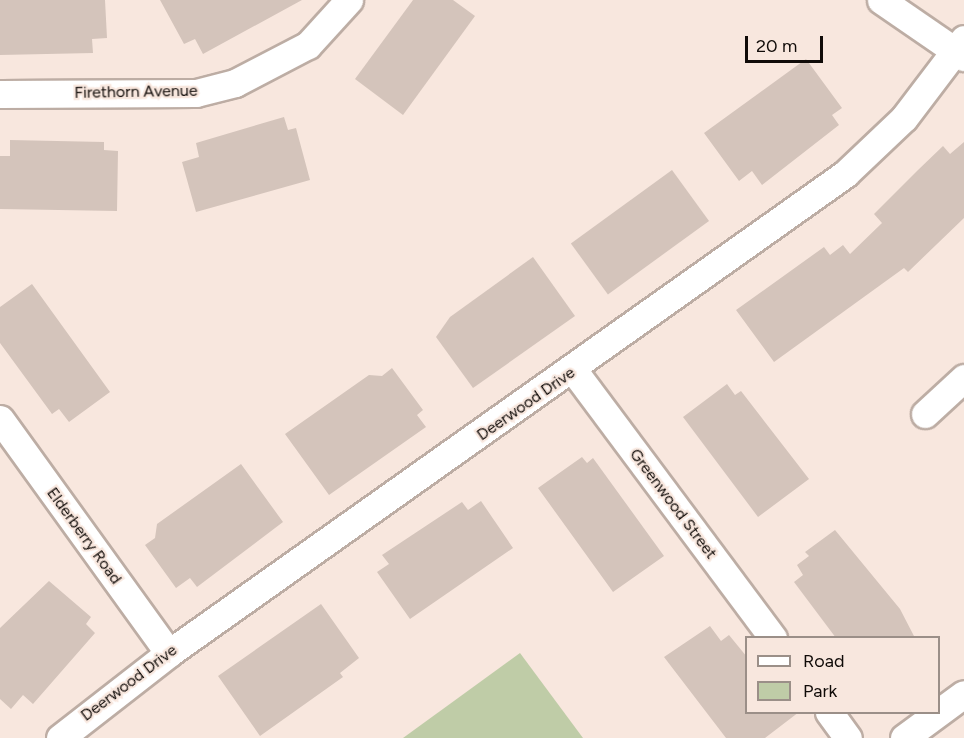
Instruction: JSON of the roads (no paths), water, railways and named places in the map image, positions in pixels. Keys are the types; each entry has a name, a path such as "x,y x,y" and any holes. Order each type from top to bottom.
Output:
{"street":[{"name":"Firethorn Avenue","path":"0,94 196,93 235,82 308,45 349,0"},
{"path":"881,0 961,49"},
{"name":"Deerwood Drive","path":"60,738 169,653 573,371 873,152 961,49"},
{"name":"Greenwood Street","path":"573,371 771,636"},
{"path":"925,414 964,378"},
{"name":"Elderberry Road","path":"0,419 169,653"},
{"path":"940,712 964,694"},
{"path":"830,714 848,738"},
{"path":"904,738 937,714"}]}
